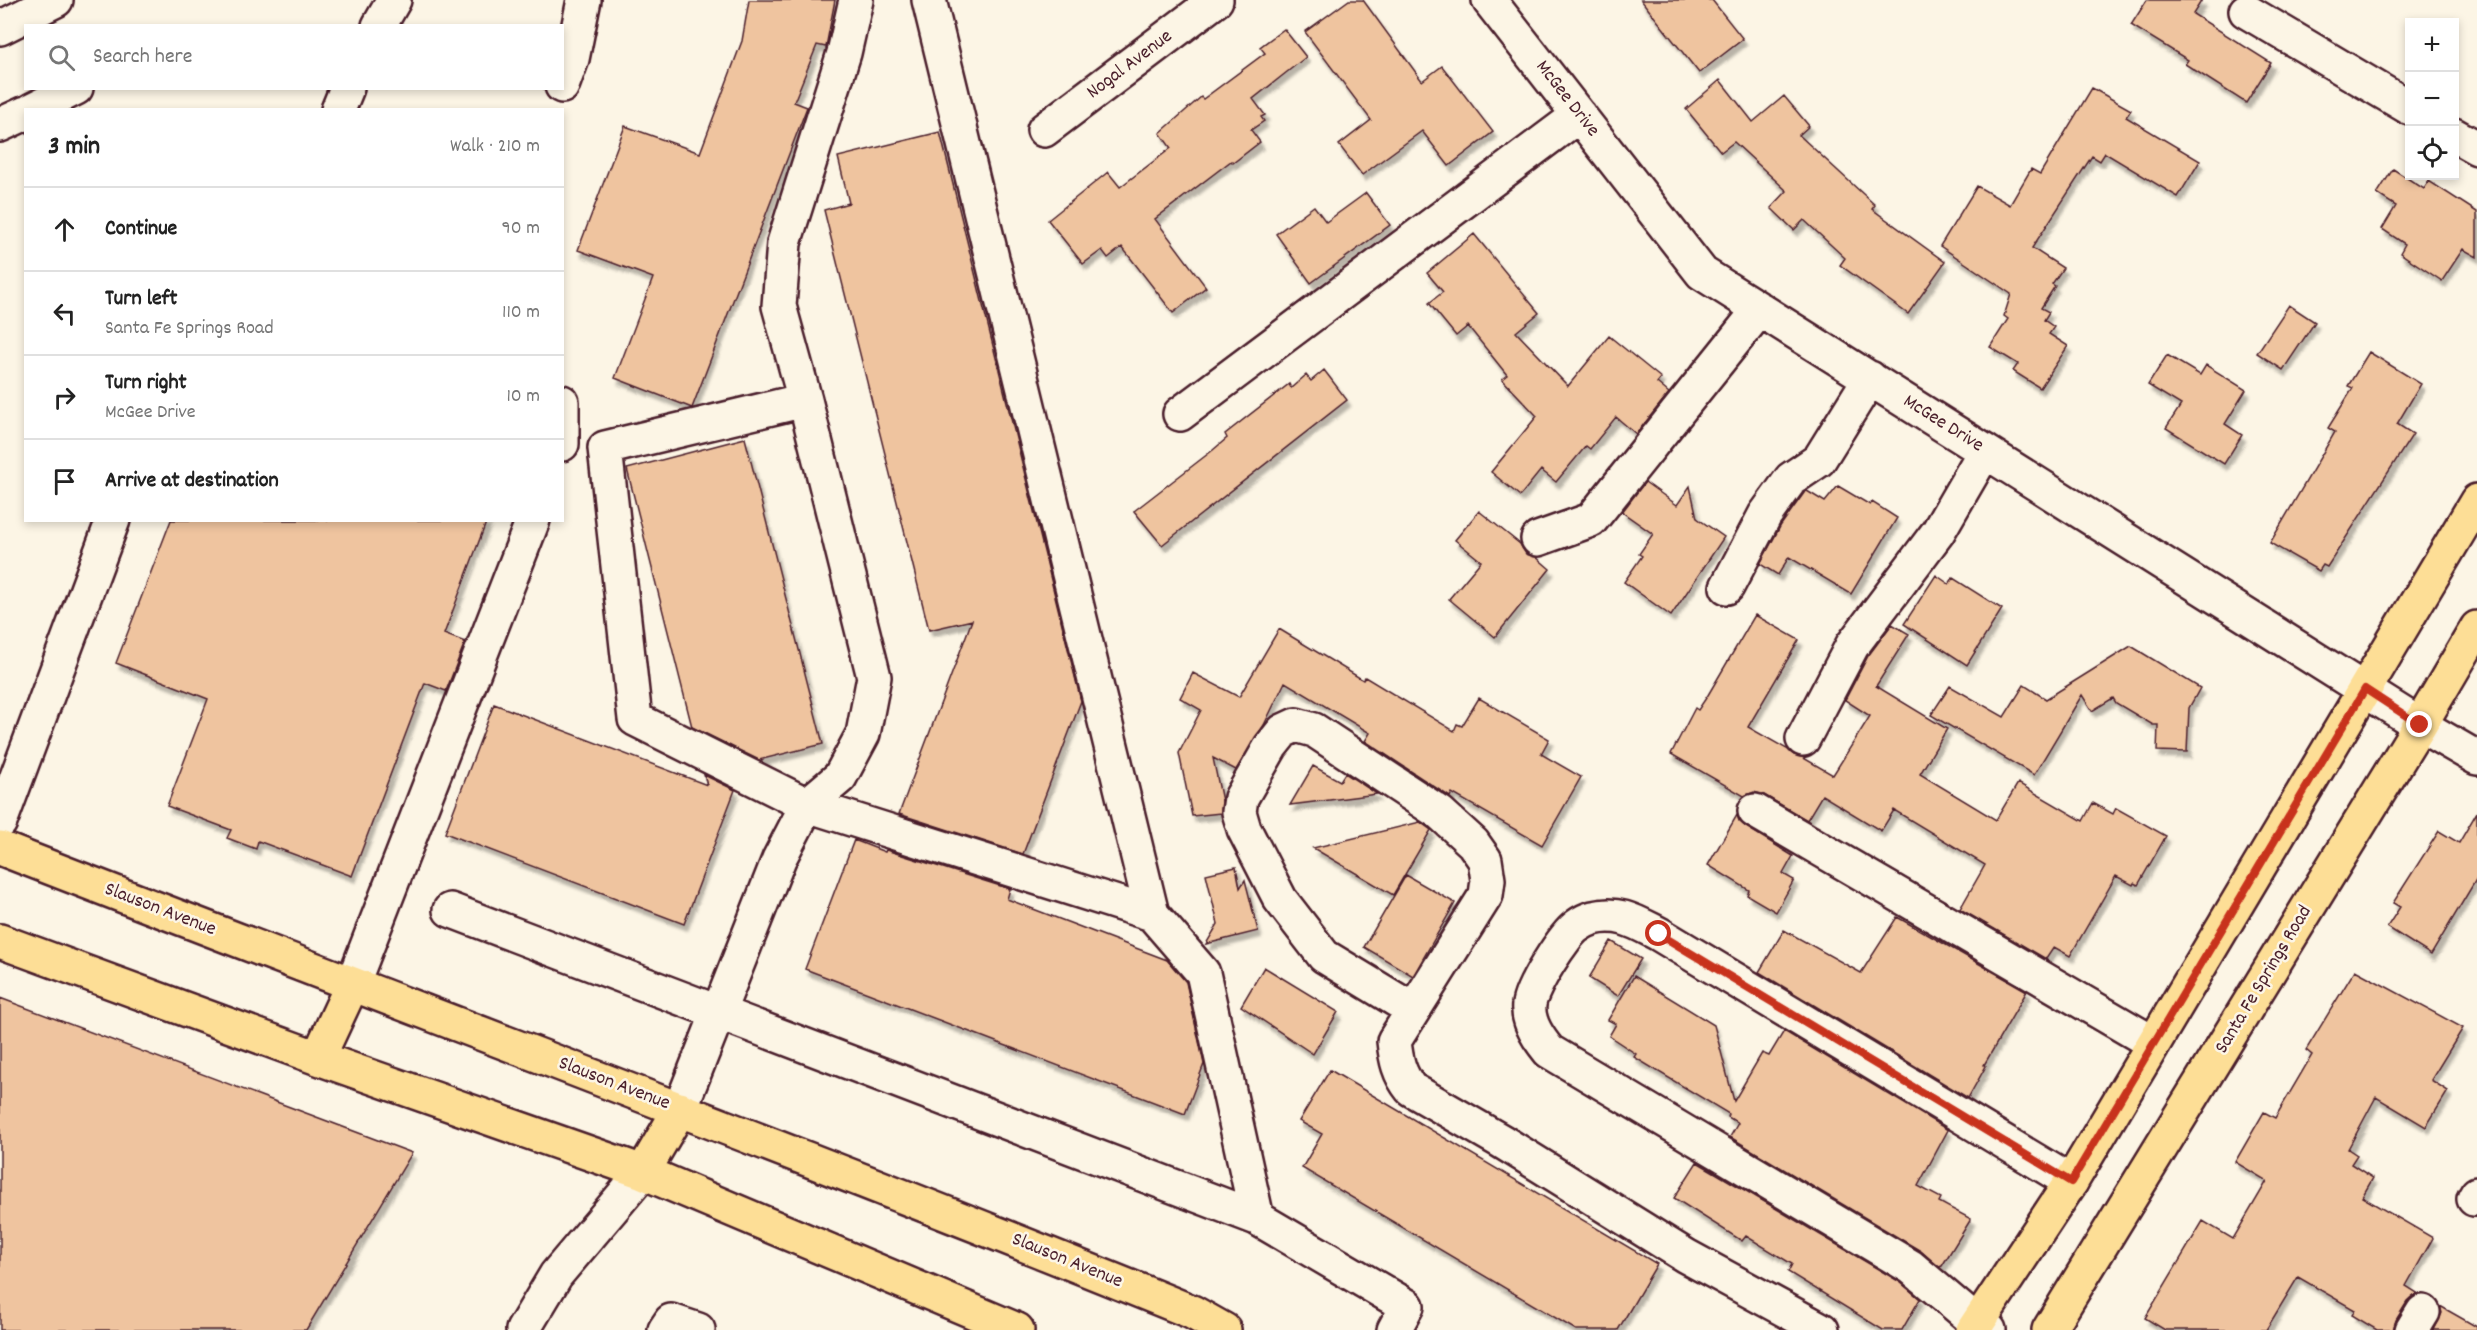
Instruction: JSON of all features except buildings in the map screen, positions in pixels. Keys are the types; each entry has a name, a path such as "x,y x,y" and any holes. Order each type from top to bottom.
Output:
{"main road":[{"path":"1980,1328 2071,1182 2477,501"},
{"name":"Santa Fe Springs Road","path":"2049,1330 2420,725 2477,628"},
{"name":"Slauson Avenue","path":"0,848 994,1232 1192,1312 1224,1330"},
{"path":"0,941 318,1059 643,1172 976,1322 1017,1330"},
{"path":"318,1059 352,985"},
{"path":"643,1172 680,1109"}],"street":[{"path":"0,28 56,0"},
{"path":"380,24 394,0"},
{"path":"564,81 572,59 584,0"},
{"path":"680,1109 779,859 807,805 840,777 863,734 874,677 806,400 780,306 784,243 844,53 856,0"},
{"path":"929,0 1152,914 1203,973 1257,1218"},
{"name":"Nogal Avenue","path":"1044,130 1216,0"},
{"name":"McGee Drive","path":"1489,0 1702,273 2420,725 2477,758"},
{"path":"2246,11 2405,106"},
{"path":"36,108 72,90"},
{"path":"339,108 346,90"},
{"path":"555,108 561,90"},
{"path":"0,125 24,114"},
{"path":"1180,414 1579,115"},
{"path":"2459,138 2477,148"},
{"path":"1538,539 1591,520 1760,309"},
{"path":"1727,588 1765,515 1791,479 1819,460 1870,378"},
{"path":"806,400 605,448 635,719 807,805 1152,914"},
{"path":"1803,739 1852,646 1938,532 1985,451"},
{"path":"0,822 112,522"},
{"path":"352,985 532,522"},
{"path":"1413,1010 1324,956 1280,899 1244,829 1239,812 1240,798 1271,746 1283,731 1296,725 1314,730 1440,813 1473,843 1485,860 1488,880 1486,895 1394,1041 1396,1062 1403,1080 1411,1089 1501,1141 1686,1256 1822,1330"},
{"path":"1755,812 2153,1043"},
{"path":"450,910 1257,1218 1407,1306 1394,1330"},
{"path":"1980,1328 1911,1267 1549,1051 1539,1040 1532,1024 1529,1005 1541,974 1575,927 1593,918 1621,916 1659,934 2071,1182"},
{"path":"523,1330 556,1275 643,1172"},
{"path":"665,1330 671,1321 698,1330"}],"route":[{"path":"1659,934 2071,1182 2365,689 2420,725"}]}
